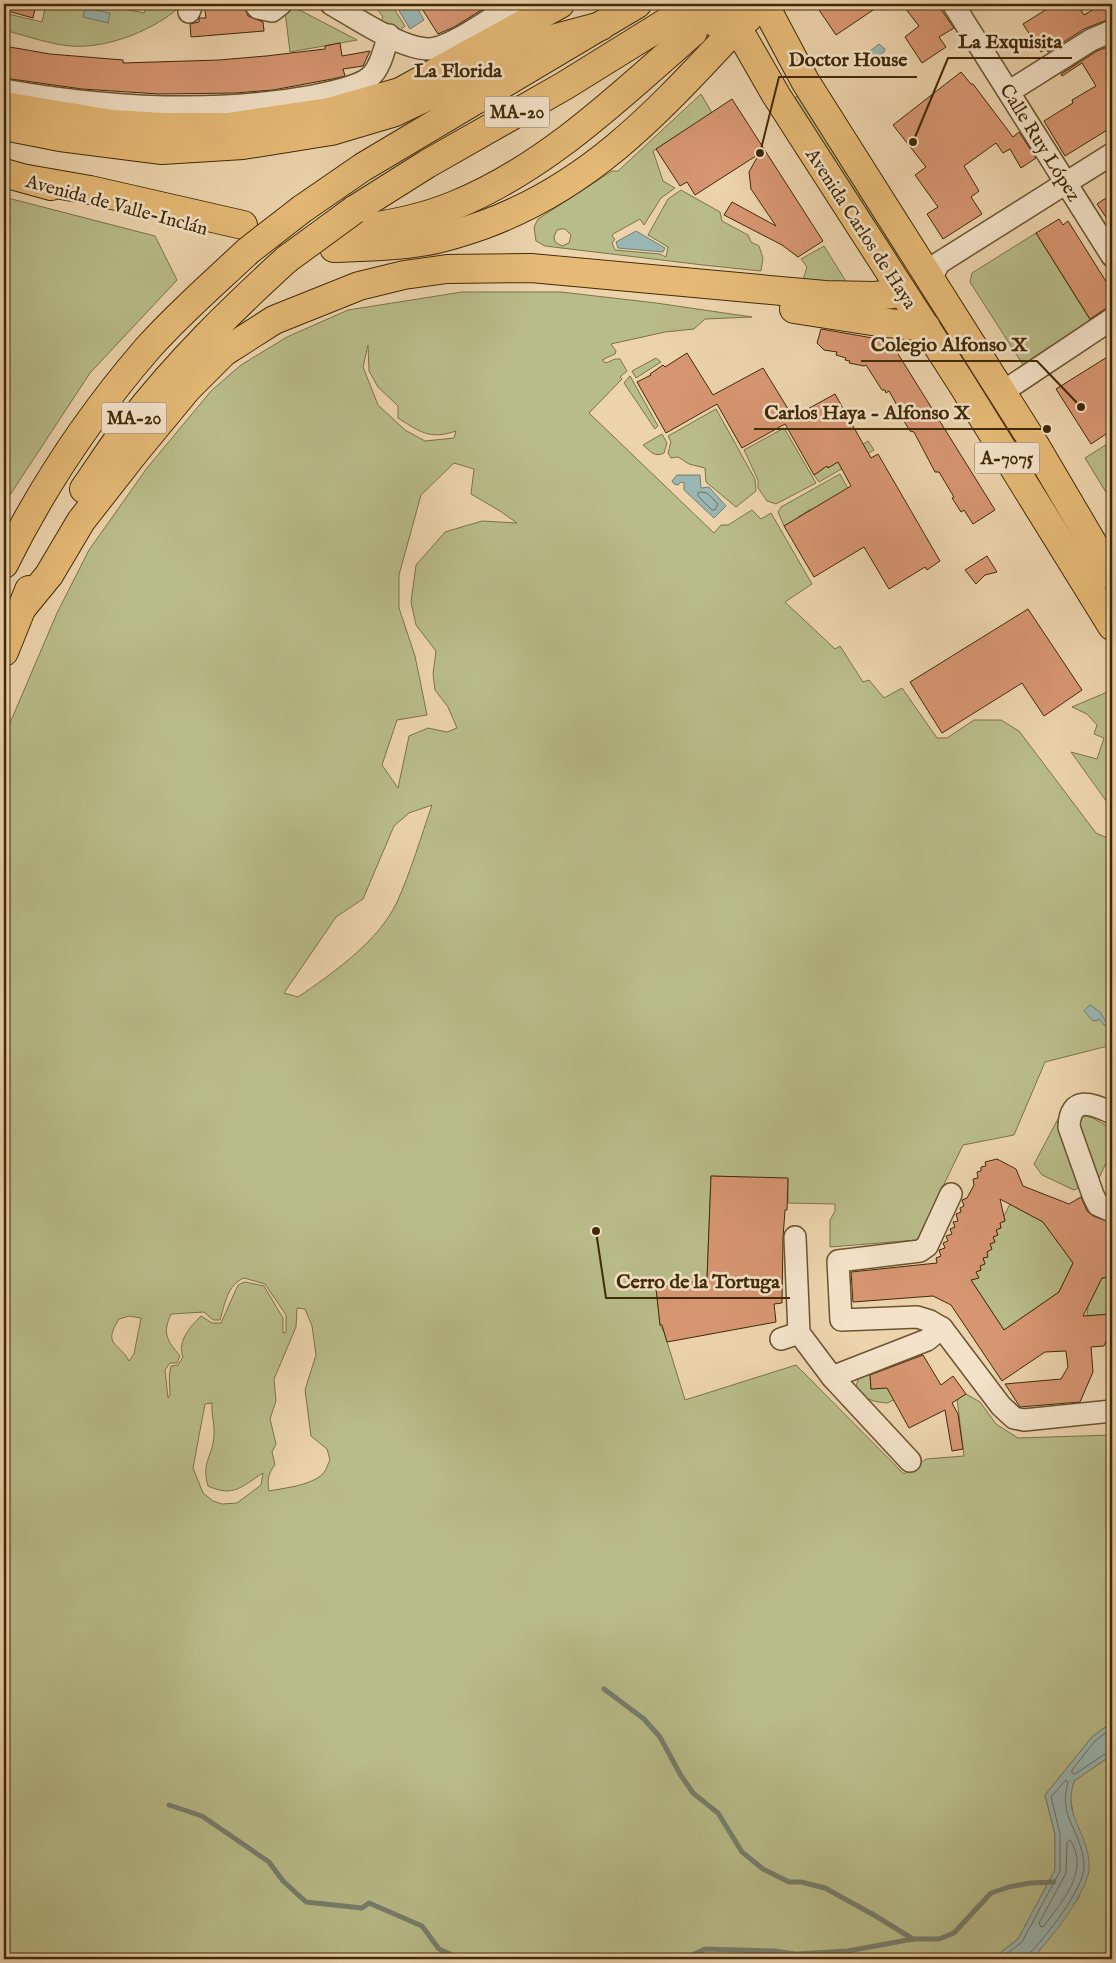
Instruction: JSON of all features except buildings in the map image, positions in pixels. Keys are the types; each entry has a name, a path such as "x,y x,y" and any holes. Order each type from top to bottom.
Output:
{"main road":[{"path":"4,106 112,124 164,127 228,127 329,112 400,92 560,4"},
{"name":"MA-20","path":"4,564 52,476 99,409 148,348 200,295 240,237 302,209 363,167 637,4"},
{"path":"357,220 405,222 455,205 499,184 591,121 690,16 705,15 724,28 733,15 763,4"},
{"name":"Avenida Carlos de Haya","path":"763,4 805,81 931,273 1112,576"},
{"path":"334,248 383,247 423,242 452,235 507,216 558,190 605,157 666,103 708,58 733,15"},
{"name":"Avenida Carlos de Haya","path":"733,15 767,79 926,327 1112,626"},
{"name":"MA-20","path":"4,652 37,569 69,513 129,424 179,364 236,305 288,259 357,220 426,164 690,16"},
{"path":"4,126 60,137 162,150 243,145 332,131 395,112 541,42 601,26"},
{"path":"708,58 738,62 767,79"},
{"path":"16,176 90,190 240,237"},
{"path":"22,608 49,575 81,521 187,389 224,352 274,320 359,286 404,275 447,269 531,268 825,295 875,296 902,291 931,273"},
{"path":"704,283 747,301 878,322 926,327"}],"street":[{"path":"255,4 258,8 272,11 281,4"},
{"path":"331,4 406,45 430,49 447,45 514,4"},
{"name":"Calle Ruy López","path":"953,4 1010,91 1112,256"},
{"path":"1010,91 1091,40 1112,31"},
{"path":"4,90 104,104 162,107 221,108 289,101 338,92 370,78 377,67 388,35"},
{"path":"1070,188 1112,154"},
{"path":"931,273 939,263 1070,188 1112,170"},
{"path":"1001,393 1112,319"},
{"path":"1112,1113 1092,1103 1081,1104 1069,1116 1069,1127 1093,1195 1098,1205 1112,1211"},
{"path":"951,1194 927,1246 920,1251 838,1261 841,1320 917,1317 930,1321 942,1328 1001,1406 1014,1418 1024,1420 1112,1411"},
{"path":"795,1237 790,1336 832,1377 910,1461"},
{"path":"832,1377 927,1340 942,1328"}],"green space":[{"path":"46,4 101,4 144,13 147,4 183,4 160,22 146,29 116,41 100,44 85,46 64,45 4,30 4,13 42,22"},
{"path":"385,4 391,4 405,26 400,31 381,20 383,17 377,9"},
{"path":"290,5 357,40 290,52 285,11"},
{"path":"701,94 712,113 653,151 663,181 675,188 661,198 644,225 640,219 613,234 612,236 615,239 612,243 615,250 660,254 666,257 668,247 648,235 668,199 681,190 720,212 722,221 748,235 751,242 759,246 763,258 761,271 545,246 536,241 534,227 538,219 612,171 618,171","holes":["565,229 571,235 569,243 562,246 555,242 554,237 557,230"]},
{"path":"799,95 898,253 895,256 793,99"},
{"path":"4,197 155,236 177,280 90,373 4,504"},
{"path":"1036,233 1092,323 1025,368 970,282 972,273"},
{"path":"824,246 847,283 803,280 807,267 801,259"},
{"path":"462,292 561,292 752,317 705,319 694,329 665,332 611,344 616,351 615,354 602,360 606,363 620,359 627,371 620,377 622,379 589,413 714,533 721,525 728,525 752,510 761,519 771,513 812,584 785,602 835,649 840,646 863,682 869,680 884,698 902,688 937,738 947,738 974,720 1001,720 1019,731 1096,833 1112,840 1112,1022 1106,1022 1085,1011 1094,1021 1099,1019 1112,1026 1112,1045 1045,1062 1014,1135 963,1145 917,1240 830,1247 830,1220 835,1211 835,1204 788,1203 788,1179 711,1176 707,1279 656,1288 660,1325 664,1332 685,1400 796,1365 904,1474 926,1459 964,1456 957,1399 966,1394 980,1402 996,1424 1018,1438 1112,1435 1112,1722 1092,1737 1045,1795 1055,1835 1055,1870 1018,1939 992,1959 4,1959 4,743 10,723 57,613 89,550 147,468 211,391 241,365 287,337 348,310","holes":["368,345 369,371 378,387 398,406 398,418 419,431 432,435 456,431 454,438 425,441 405,430 378,405 363,367","454,463 474,469 471,494 517,523 482,521 445,532 416,565 411,602 416,625 436,651 433,674 435,690 448,707 457,728 447,732 428,728 409,736 398,788 382,765 397,720 427,715 415,656 399,608 399,575 421,495","432,805 407,878 389,916 367,943 326,978 298,997 284,993 336,917 363,899 394,826 409,813","244,1278 265,1284 286,1315 286,1332 283,1333 283,1318 264,1286 245,1282 238,1285 221,1323 212,1323 201,1316 186,1335 182,1345 183,1357 178,1365 171,1366 169,1377 170,1394 168,1398 165,1370 170,1363 177,1363 180,1356 169,1341 166,1332 171,1314 204,1312 213,1320 220,1320 230,1290","297,1308 305,1309 312,1326 316,1355 305,1390 311,1436 327,1449 330,1460 325,1471 315,1480 269,1491 269,1477 275,1465 272,1452 276,1444 270,1419 276,1401 274,1379 296,1327","129,1316 141,1318 134,1354 129,1361 112,1339 114,1328 119,1319","212,1403 214,1435 206,1471 208,1486 231,1491 243,1486 263,1473 261,1485 237,1503 222,1504 213,1501 203,1493 193,1468 205,1404"]},
{"path":"924,298 928,298 954,339 954,344 951,346 922,301"},
{"path":"964,354 1053,493 1112,592 1112,608 957,357"},
{"path":"656,358 661,362 636,378 632,371"},
{"path":"630,376 658,426 655,429 624,383"},
{"path":"716,409 755,479 756,491 736,507 706,482 705,468 689,464 678,457 671,458 668,453 671,442 668,436"},
{"path":"784,428 816,483 776,504 767,501 758,488 758,480 744,450"},
{"path":"662,434 667,443 664,453 655,454 643,445"},
{"path":"868,441 874,450 819,482 814,475 823,469 825,464 828,468"},
{"path":"1112,441 1112,495 1109,497 1085,458"},
{"path":"840,474 852,496 813,512 811,509 798,517 799,520 784,526 778,512 781,507"},
{"path":"1112,690 1112,809 1071,752 1097,759 1104,738 1094,734 1097,725 1087,714 1072,707"},
{"path":"1085,1116 1093,1118 1112,1129 1112,1150 1099,1178 1079,1125 1081,1119"},
{"path":"1058,1119 1059,1130 1081,1187 1074,1190 1042,1175 1034,1164"},
{"path":"1010,1204 1043,1222 1073,1263 1059,1292 1004,1330 971,1280 978,1278 976,1272 981,1270 980,1266 985,1264 983,1258 988,1257 987,1252 990,1244 995,1242 993,1237 998,1235 996,1230 1001,1228 1000,1223 1005,1221 1004,1216"},
{"path":"1112,1277 1112,1314 1087,1316 1088,1306 1102,1278"},
{"path":"884,1367 888,1369 903,1396 887,1403 877,1402 865,1397 856,1386 860,1374 875,1368 875,1372 870,1373 871,1389 885,1388"},
{"path":"1112,1755 1112,1959 1030,1959 1038,1952 1079,1897 1086,1847 1074,1820 1070,1795 1074,1781"}],"water":[{"path":"395,4 415,4 424,20 410,29"},
{"path":"85,8 110,13 108,23 83,17"},
{"path":"879,44 885,49 884,52 869,62 865,55"},
{"path":"636,231 665,248 663,252 618,248 616,242"},
{"path":"677,475 700,475 701,488 709,487 726,506 714,518 684,490 684,483 674,484 672,481"},
{"path":"1090,1005 1100,1012 1106,1022 1112,1022 1112,1026 1104,1025 1099,1019 1096,1021 1092,1020 1084,1011"},
{"path":"1112,1722 1112,1755 1074,1781 1072,1791 1072,1808 1086,1847 1089,1862 1089,1870 1081,1892 1066,1917 1031,1959 992,1959 1018,1939 1055,1870 1055,1834 1045,1795 1092,1737"}],"waterway":[{"path":"604,1689 644,1719 660,1737 680,1774 693,1793 718,1813 742,1852 763,1869 789,1882 801,1882 825,1888 913,1939"},
{"path":"169,1805 202,1816 269,1862 283,1881 306,1902 362,1908 369,1903 422,1926 439,1949 461,1959"},
{"path":"684,1959 705,1949 774,1951 796,1954 848,1951 913,1939 939,1939 954,1933 991,1893 1030,1883 1054,1882"}],"place":[{"name":"La Exquisita","path":"913,142"},
{"name":"Doctor House","path":"760,153"},
{"name":"Colegio Alfonso X","path":"1081,407"},
{"name":"Carlos Haya - Alfonso X","path":"1047,429"},
{"name":"Cerro de la Tortuga","path":"596,1231"}],"district":[{"name":"La Florida","path":"458,70"}]}
